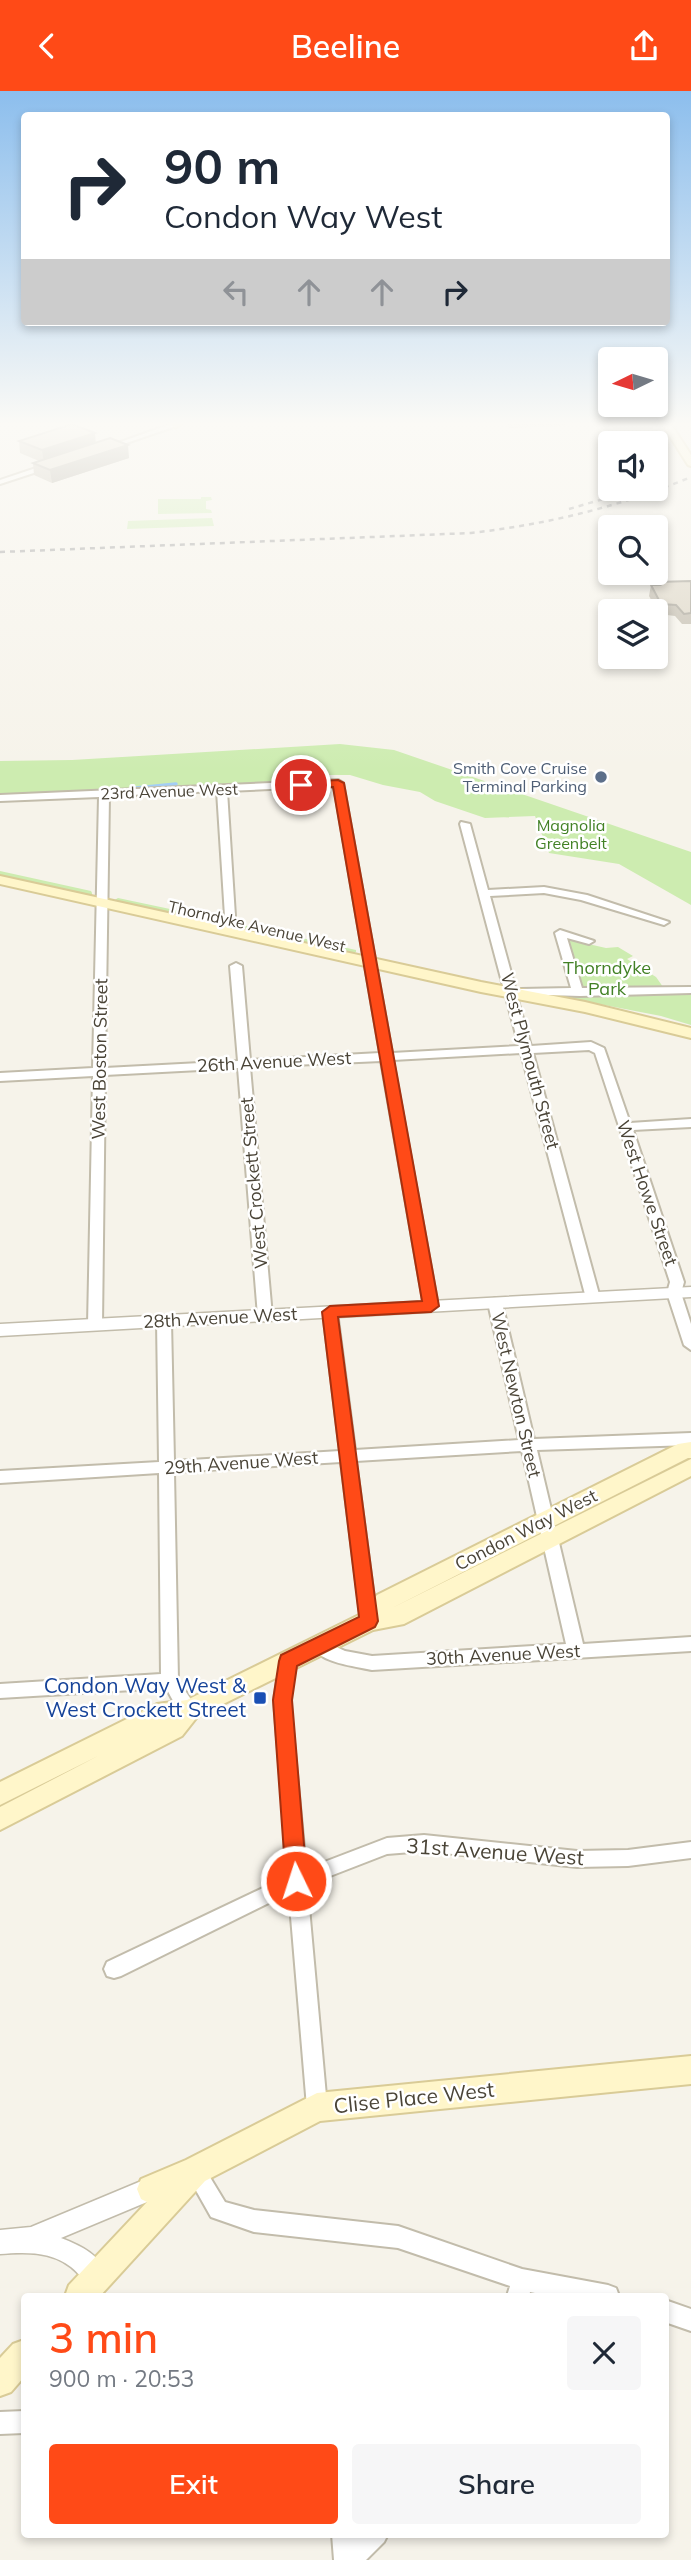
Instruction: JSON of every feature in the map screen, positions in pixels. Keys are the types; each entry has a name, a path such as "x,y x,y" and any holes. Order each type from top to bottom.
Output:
{"main road":[{"name":"Thorndyke Avenue West","path":"0,869 103,897 691,1033"},
{"name":"Thorndyke Avenue West","path":"0,880 103,897"},
{"name":"Condon Way West","path":"0,1794 165,1711 189,1710 369,1621 396,1617 685,1450 691,1450"},
{"name":"Condon Way West","path":"548,1529 691,1467"},
{"name":"Condon Way West","path":"0,1819 174,1729 189,1710"},
{"name":"Clise Place West","path":"88,2287 195,2171 317,2107 691,2070"},
{"path":"150,2189 195,2171"},
{"path":"0,2381 21,2358"}],"street":[{"name":"23rd Avenue West","path":"0,797 338,783 368,957"},
{"path":"222,788 231,926"},
{"name":"West Boston Street","path":"95,1325 104,793"},
{"name":"West Plymouth Street","path":"465,824 593,1298"},
{"path":"484,893 544,890 583,897 664,922"},
{"path":"580,993 575,985 560,933 589,941"},
{"path":"368,957 431,1306"},
{"name":"West Crockett Street","path":"236,966 265,1315"},
{"path":"511,992 691,990"},
{"name":"26th Avenue West","path":"0,1077 591,1046"},
{"name":"West Howe Street","path":"591,1046 600,1051 677,1282 674,1293 691,1345"},
{"path":"624,1127 691,1123"},
{"name":"28th Avenue West","path":"0,1330 691,1292"},
{"name":"West Newton Street","path":"495,1303 576,1651"},
{"path":"330,1312 369,1621"},
{"path":"164,1321 170,1681 189,1710"},
{"name":"29th Avenue West","path":"0,1477 528,1445 675,1437 691,1439"},
{"name":"30th Avenue West","path":"319,1646 342,1657 372,1663 691,1644"},
{"path":"288,1661 282,1700 317,2107"},
{"path":"0,1691 170,1681"},
{"name":"31st Avenue West","path":"114,1969 296,1881 387,1846 424,1843 577,1859 628,1858 691,1850"},
{"path":"195,2171 218,2210 254,2221 398,2237 520,2288 575,2293"},
{"path":"0,2242 31,2239 150,2189"},
{"path":"31,2239 78,2257 88,2287"},
{"path":"669,2312 691,2320"},
{"path":"0,2423 21,2422"},
{"path":"345,2538 348,2560"},
{"path":"348,2560 372,2538"}],"green space":[{"name":"Magnolia Greenbelt","path":"340,744 394,750 691,852 691,905 619,864 549,853 535,816 485,818 435,801 420,792 350,775 328,775 328,781 0,795 0,761 72,760"},
{"path":"0,871 91,891 92,896 0,876"},
{"path":"118,898 222,920 222,923 219,925 113,901"},
{"path":"234,925 356,952 353,954 235,929"},
{"name":"Thorndyke Park","path":"566,939 606,948 618,947 633,956 627,959 656,977 668,994 691,994 691,1025 661,1016 563,997 585,997"}],"building":[{"path":"691,581 691,613 684,614 676,605 668,604 668,599 658,599 651,585 668,585 668,582"}],"waterway":[{"path":"136,788 176,784"}],"railway":[{"path":"0,552 317,539"}],"place":[{"name":"Smith Cove Cruise Terminal Parking","path":"601,777"},
{"name":"Condon Way West & West Crockett Street","path":"260,1698"}],"route":[{"path":"296,1881 282,1700 288,1661 369,1621 330,1312 431,1306 338,783 301,785"}]}
